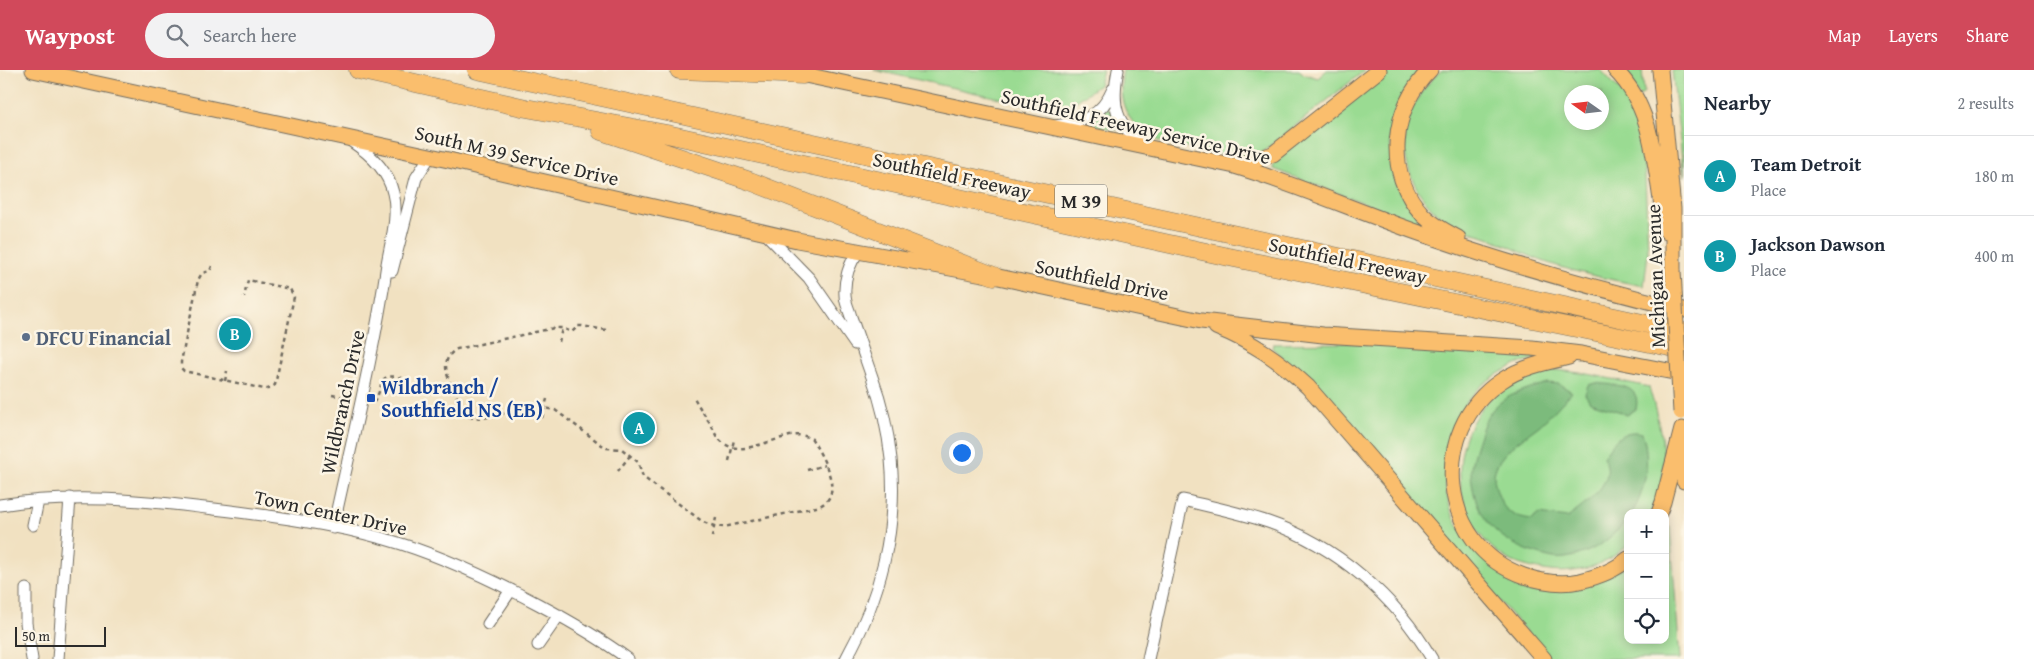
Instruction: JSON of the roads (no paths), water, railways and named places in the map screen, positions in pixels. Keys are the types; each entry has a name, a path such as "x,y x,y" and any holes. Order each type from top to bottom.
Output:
{"highway":[{"name":"Southfield Freeway","path":"358,70 526,108 667,134 1219,255 1684,350"},
{"name":"Southfield Freeway","path":"477,70 1684,332"},
{"path":"679,70 803,73"},
{"path":"526,108 713,167 994,276"}],"main road":[{"name":"South M 39 Service Drive","path":"33,70 430,156 764,233 994,276"},
{"name":"Southfield Freeway Service Drive","path":"780,70 803,73 1235,166 1274,178 1427,236 1581,284 1684,310"},
{"path":"1235,166 1273,154 1379,70"},
{"path":"1430,70 1412,92 1400,119 1396,150 1399,168 1406,187 1414,203 1434,224 1502,259"},
{"path":"1615,70 1628,85 1640,104 1649,128 1661,206 1673,264"},
{"name":"Michigan Avenue","path":"1660,70 1673,209 1673,264 1684,481"},
{"name":"Southfield Drive","path":"994,276 1201,321"},
{"path":"1201,321 1323,335 1503,346 1581,354 1684,374"},
{"path":"1201,321 1255,345 1280,363 1308,388 1544,659"},
{"path":"1581,354 1543,363 1513,374 1489,390 1475,404 1466,418 1454,448 1452,481 1455,501 1462,520 1472,537 1483,550 1498,563 1516,573 1535,580 1555,583 1592,578 1608,572 1624,562"},
{"path":"1660,509 1682,430"}],"street":[{"path":"1118,70 1115,105 1120,119 1135,138 1155,149"},
{"path":"1052,127 1078,122 1098,112 1107,102 1116,82"},
{"name":"Wildbranch Drive","path":"345,138 366,152 384,172 394,194 395,211 380,313"},
{"name":"Wildbranch Drive","path":"333,528 380,313 416,178 430,156"},
{"path":"764,233 809,278 863,356"},
{"path":"846,659 868,616 877,590 888,541 891,513 892,478 887,431 881,404 863,356 844,290 850,264 858,252"},
{"path":"58,659 70,498"},
{"name":"Town Center Drive","path":"0,505 70,498 123,498 282,518 384,539 426,552 511,590 559,615 628,659"},
{"path":"1148,659 1183,500 1233,511 1270,522 1315,543 1366,578 1419,639 1432,659"},
{"path":"33,525 38,501"},
{"path":"26,589 26,623 32,659"},
{"path":"488,624 511,590"},
{"path":"538,645 559,615"}],"place":[{"name":"Jackson Dawson","path":"235,334"},
{"name":"DFCU Financial","path":"26,337"},
{"name":"Wildbranch / Southfield NS (EB)","path":"371,398"},
{"name":"Team Detroit","path":"639,428"}]}
